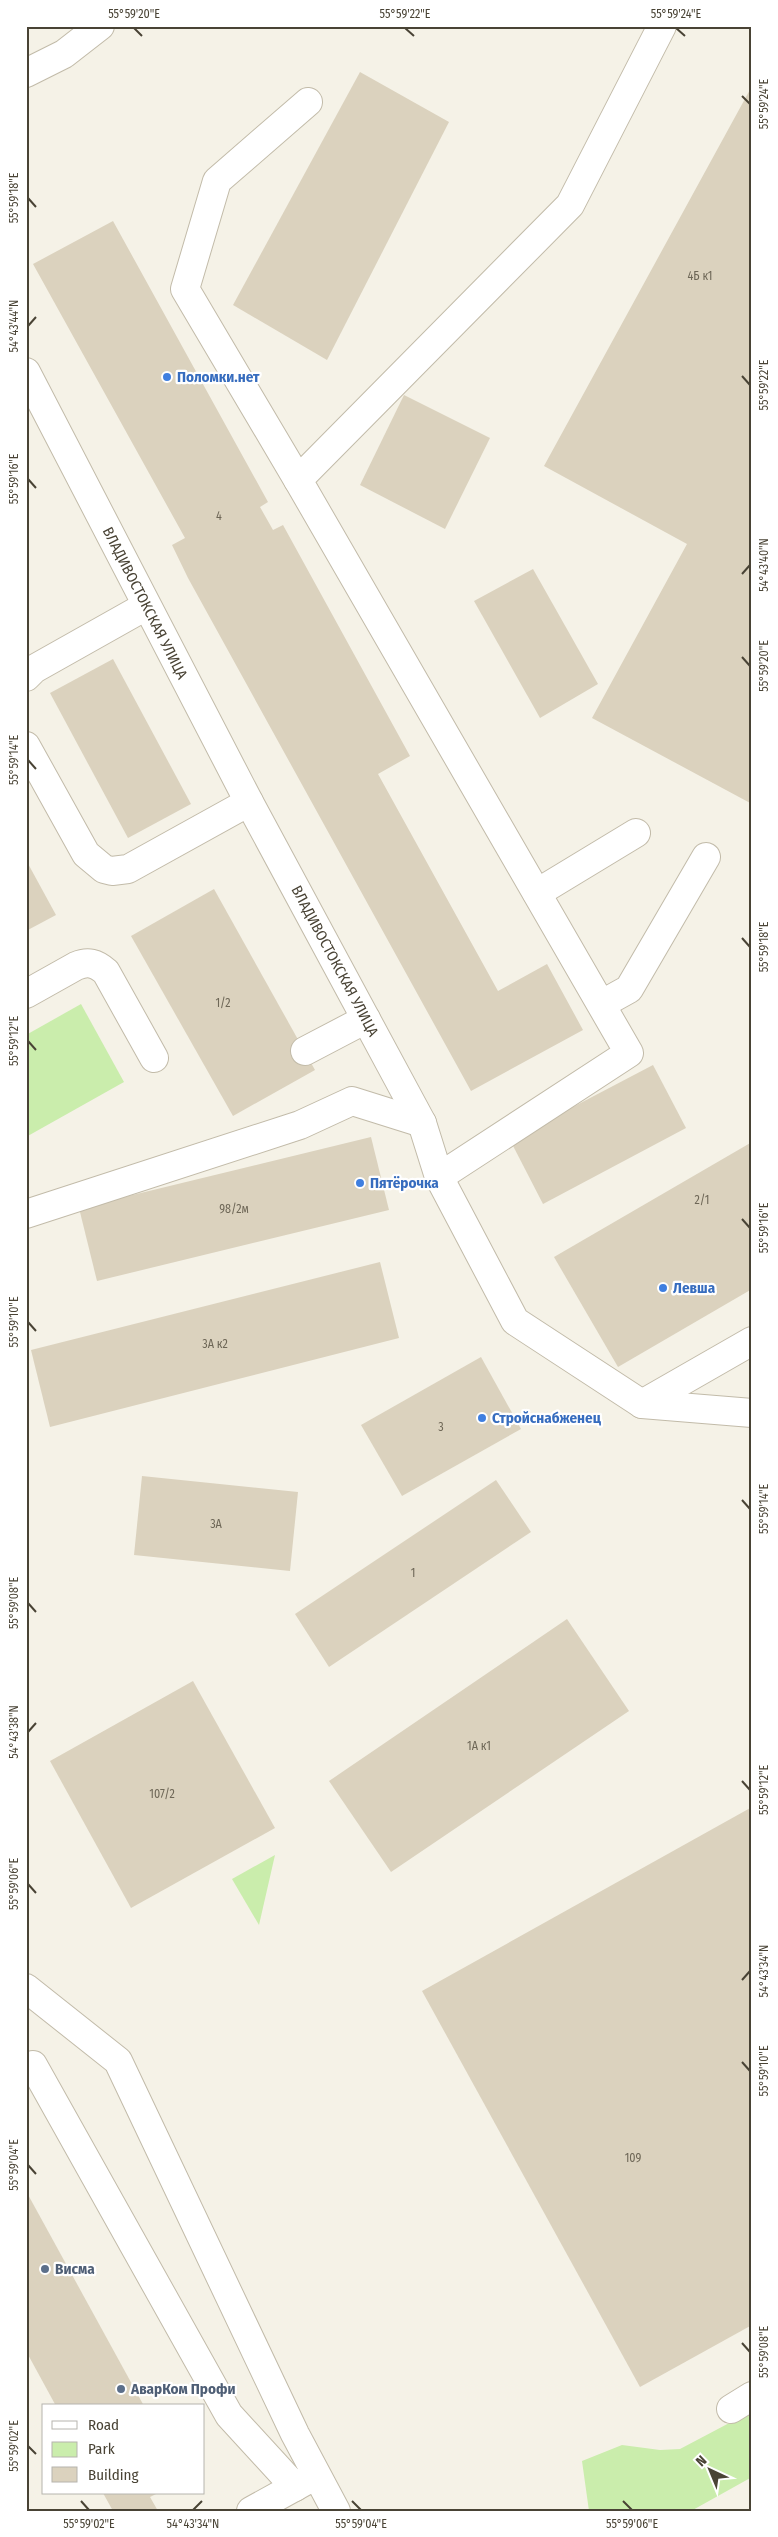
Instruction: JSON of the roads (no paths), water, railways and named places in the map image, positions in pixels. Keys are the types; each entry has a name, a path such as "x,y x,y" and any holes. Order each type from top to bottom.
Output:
{"street":[{"path":"26,73 64,54 100,26"},
{"path":"298,480 570,204 662,26"},
{"path":"308,102 217,181 185,289 298,480 629,1053 438,1177"},
{"name":"ВЛАДИВОСТОКСКАЯ УЛИЦА","path":"26,372 249,802 422,1123 438,1177 516,1321 642,1404 752,1413"},
{"path":"26,677 34,669 146,606"},
{"path":"26,746 86,854 104,869 112,871 128,869 249,802"},
{"path":"537,893 636,833"},
{"path":"602,1004 629,989 706,857"},
{"path":"26,994 76,966 84,963 98,966 106,972 154,1058"},
{"path":"305,1051 366,1019"},
{"path":"26,1214 300,1125 352,1100 422,1123"},
{"path":"642,1404 752,1342"},
{"path":"26,1988 118,2061 295,2434 306,2481"},
{"path":"26,2068 33,2064 229,2415 306,2481 336,2511"},
{"path":"251,2511 306,2481"}],"place":[{"name":"Поломки.нет","path":"167,377"},
{"name":"Пятёрочка","path":"360,1183"},
{"name":"Левша","path":"663,1288"},
{"name":"Стройснабженец","path":"482,1418"},
{"name":"Висма","path":"45,2269"},
{"name":"АварКом Профи","path":"121,2389"}]}
